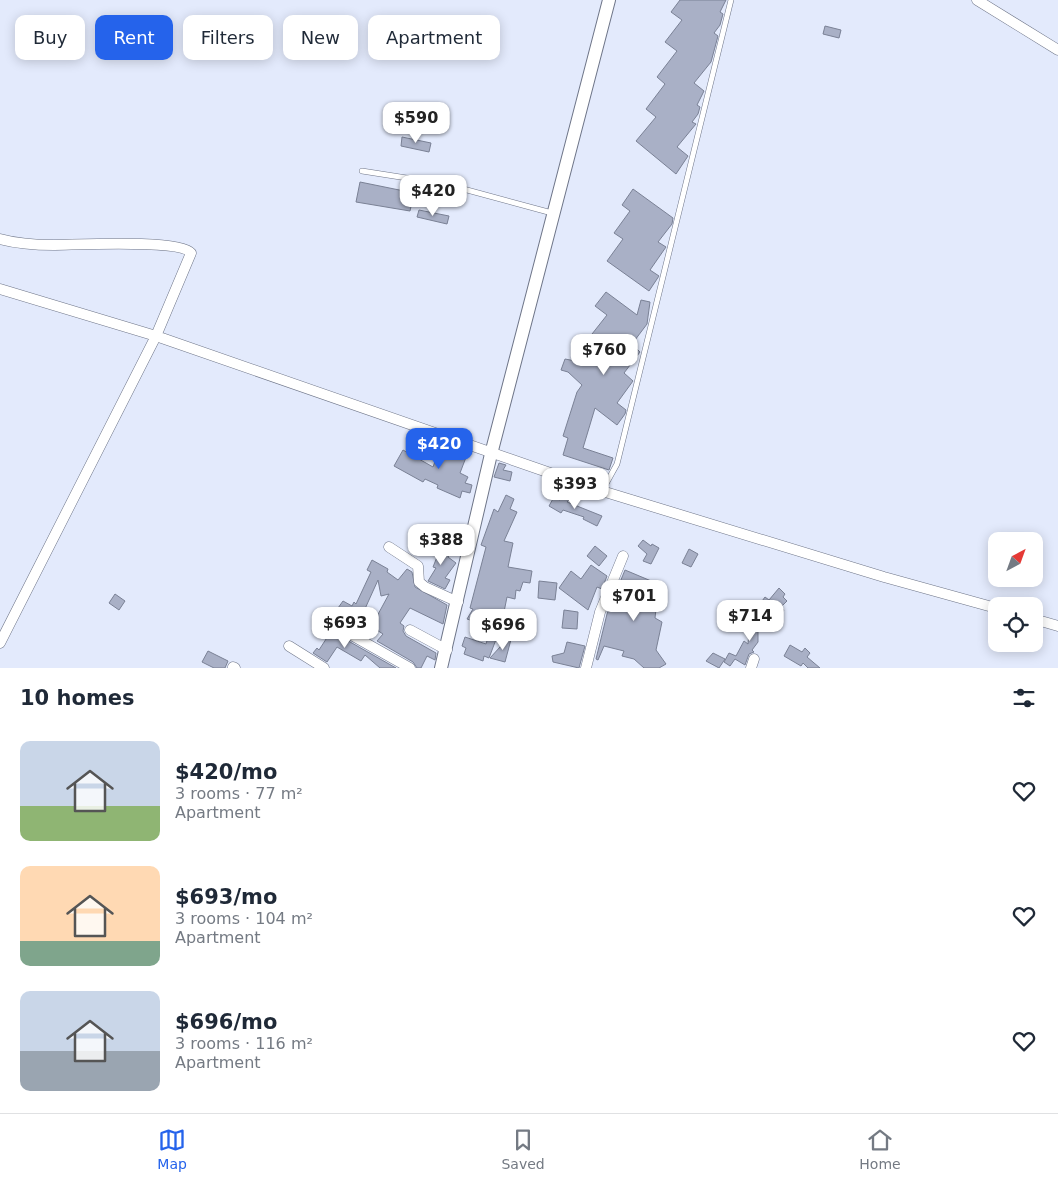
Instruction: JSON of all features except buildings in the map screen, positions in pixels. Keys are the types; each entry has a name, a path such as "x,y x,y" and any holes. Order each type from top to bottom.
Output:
{"street":[{"path":"441,668 447,650 491,454 609,0"},
{"path":"978,0 1058,50"},
{"path":"0,239 21,244 140,244 188,249 191,253 156,336 0,643"},
{"path":"0,289 156,336 602,491 884,577 988,606"},
{"path":"389,547 418,566 420,582 426,587 458,602"},
{"path":"586,668 600,612 623,556"},
{"path":"1043,622 1058,626"},
{"path":"339,628 410,668"},
{"path":"410,630 447,650"},
{"path":"289,646 324,668"}],"lane":[{"path":"602,491 617,464 731,0"},
{"path":"362,171 445,184 554,213"}]}
